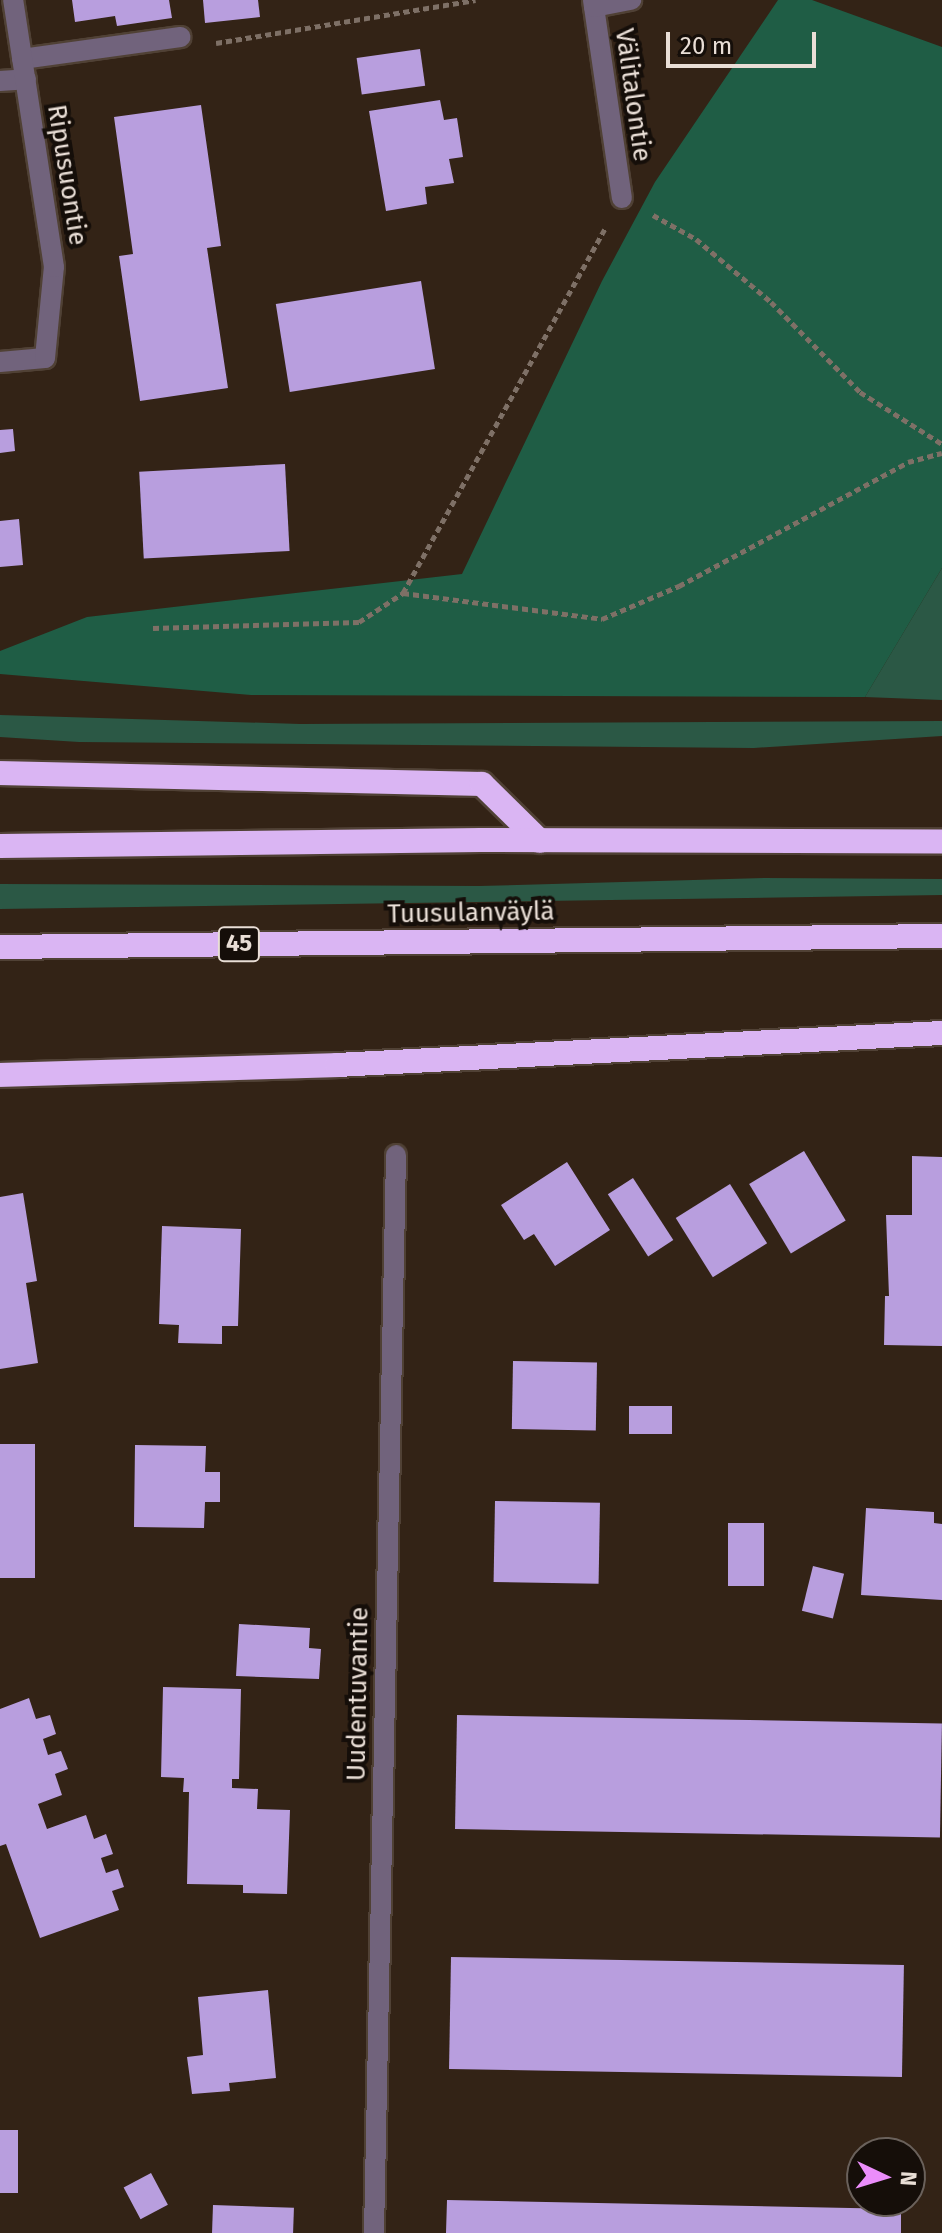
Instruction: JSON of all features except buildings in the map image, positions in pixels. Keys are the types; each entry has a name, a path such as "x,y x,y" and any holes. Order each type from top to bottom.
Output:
{"highway":[{"path":"0,773 482,784 540,841"},
{"path":"0,846 540,841 942,842"},
{"name":"Tuusulanväylä","path":"0,947 942,936"},
{"path":"0,1075 337,1065 942,1033"}],"street":[{"name":"Ripusuontie","path":"0,362 45,358 54,267 13,0"},
{"path":"594,3 631,0"},
{"name":"Välitalontie","path":"594,3 622,198"},
{"path":"0,81 24,69 180,37"},
{"name":"Uudentuvantie","path":"374,2233 396,1155"}],"path":[{"path":"180,37 215,43 475,0"},
{"path":"153,628 359,622 403,593 622,198 696,239 771,302 860,392 942,444"},
{"path":"403,593 461,598 602,619 679,586 908,462 942,453"}],"green space":[{"path":"778,0 812,0 942,47 942,568 865,697 251,695 0,674 0,651 87,617 462,574 602,281 655,182"},
{"path":"942,568 942,700 865,697"},
{"path":"0,715 300,724 942,721 942,736 754,748 79,742 0,737"},
{"path":"764,878 942,879 942,895 0,909 0,884 479,886"}]}
